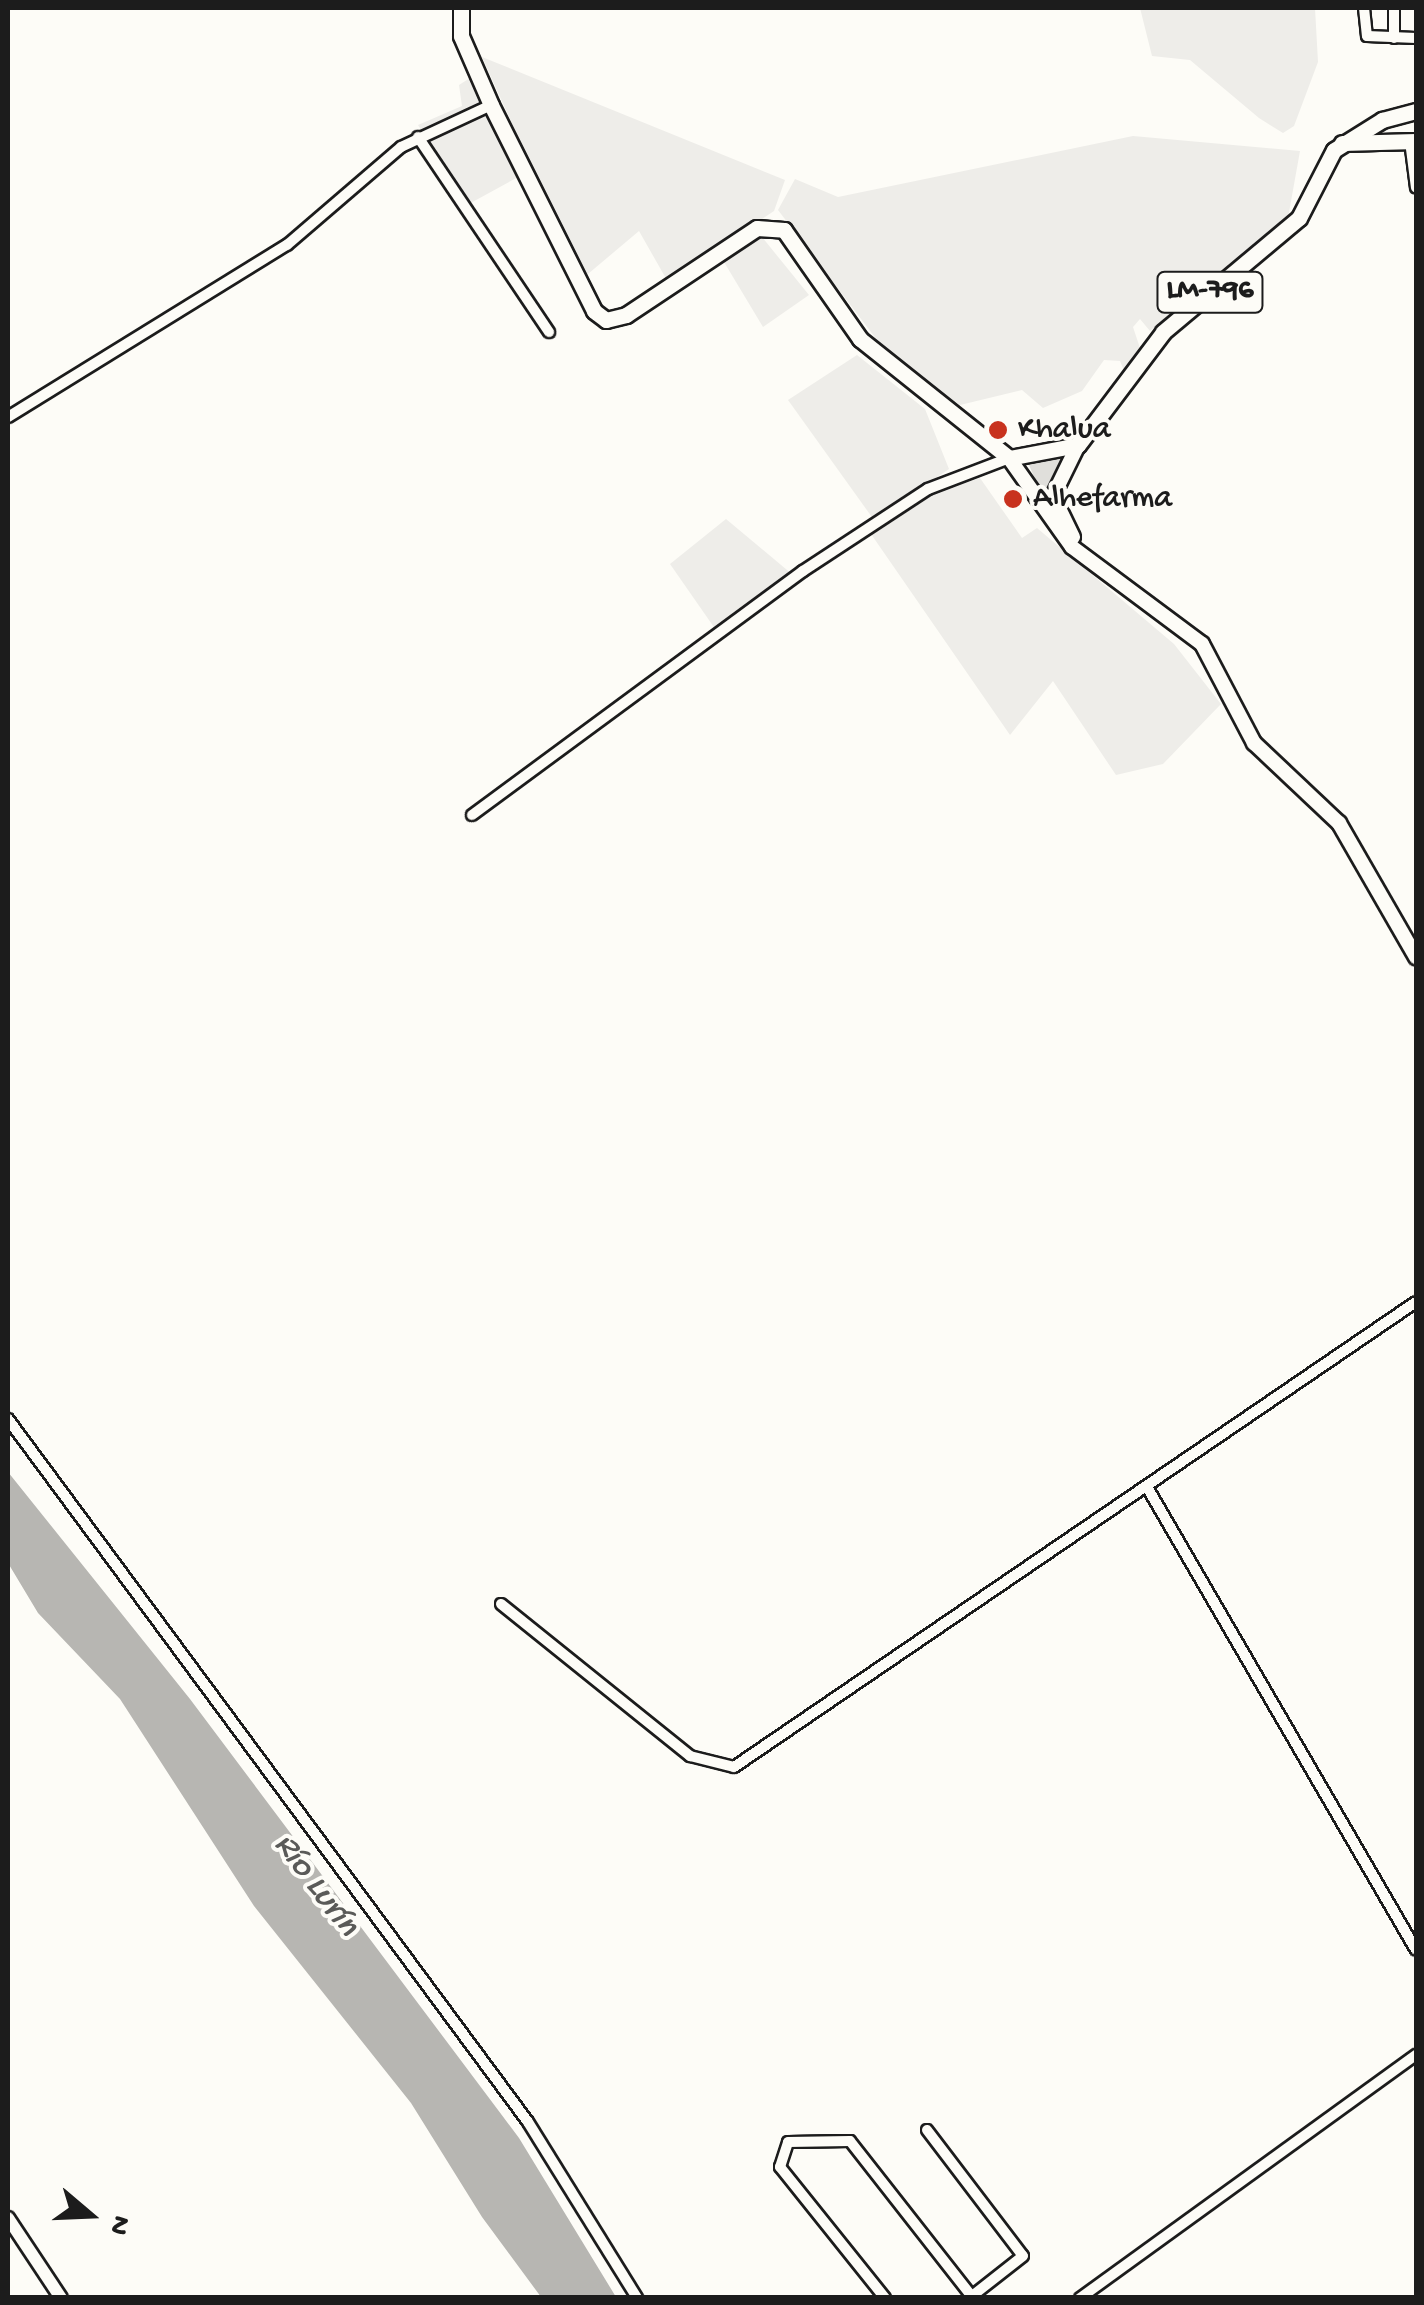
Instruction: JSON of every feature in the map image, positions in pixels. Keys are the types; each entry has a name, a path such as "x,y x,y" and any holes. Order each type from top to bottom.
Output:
{"main road":[{"path":"460,8 461,36 490,106 582,295 606,320 757,228 784,230 860,339 1009,458 1097,570 1202,644 1254,743 1339,823 1416,957"},
{"path":"1413,110 1413,141 1342,143 1413,110"},
{"name":"LM-796","path":"1097,570 1053,496 1078,445 1163,332 1298,218 1342,143"},
{"path":"1009,458 1078,445"}],"street":[{"path":"1364,8 1367,36 1416,38"},
{"path":"1394,8 1394,38"},
{"path":"8,418 288,245 418,137 490,106"},
{"path":"418,137 549,332"},
{"path":"1413,141 1416,188"},
{"path":"472,816 803,571 928,489 1009,458"},
{"path":"501,1604 690,1756 734,1767 1416,1302"},
{"path":"8,1420 528,2122 637,2298"},
{"path":"1147,1488 1416,1950"},
{"path":"1080,2298 1416,2055"},
{"path":"886,2298 780,2167 788,2142 850,2141 972,2297 1023,2256 928,2130"},
{"path":"8,2218 26,2238 61,2298"},
{"path":"8,2228 26,2238"}],"shaded area":[{"path":"1140,8 1315,8 1318,62 1294,126 1283,133 1259,118 1190,60 1152,56"},
{"path":"482,57 785,180 774,211 668,282 639,231 582,279"},
{"path":"470,78 518,177 467,205 418,125 462,106 459,85"},
{"path":"1133,136 1300,151 1288,218 1150,331 1140,319 1133,327 1140,348 1125,373 1120,361 1104,360 1082,391 1043,408 1022,390 960,405 890,357 778,210 795,179 838,197"},
{"path":"762,237 809,295 763,327 724,262"},
{"path":"857,355 925,409 949,469 874,520 788,400"},
{"path":"1064,457 1052,478 1045,502 1029,465"},
{"path":"980,478 1022,538 1037,528 1174,644 1221,704 1163,764 1116,775 1053,681 1010,735 871,534 927,495"},
{"path":"726,519 793,575 718,633 670,564"}],"water":[{"name":"Río Lurín","path":"8,1472 190,1699 519,2138 616,2297 541,2297 482,2217 411,2103 254,1906 120,1699 38,1613 8,1563"}],"place":[{"name":"Khalua","path":"998,430"},
{"name":"Alhefarma","path":"1013,499"}]}
